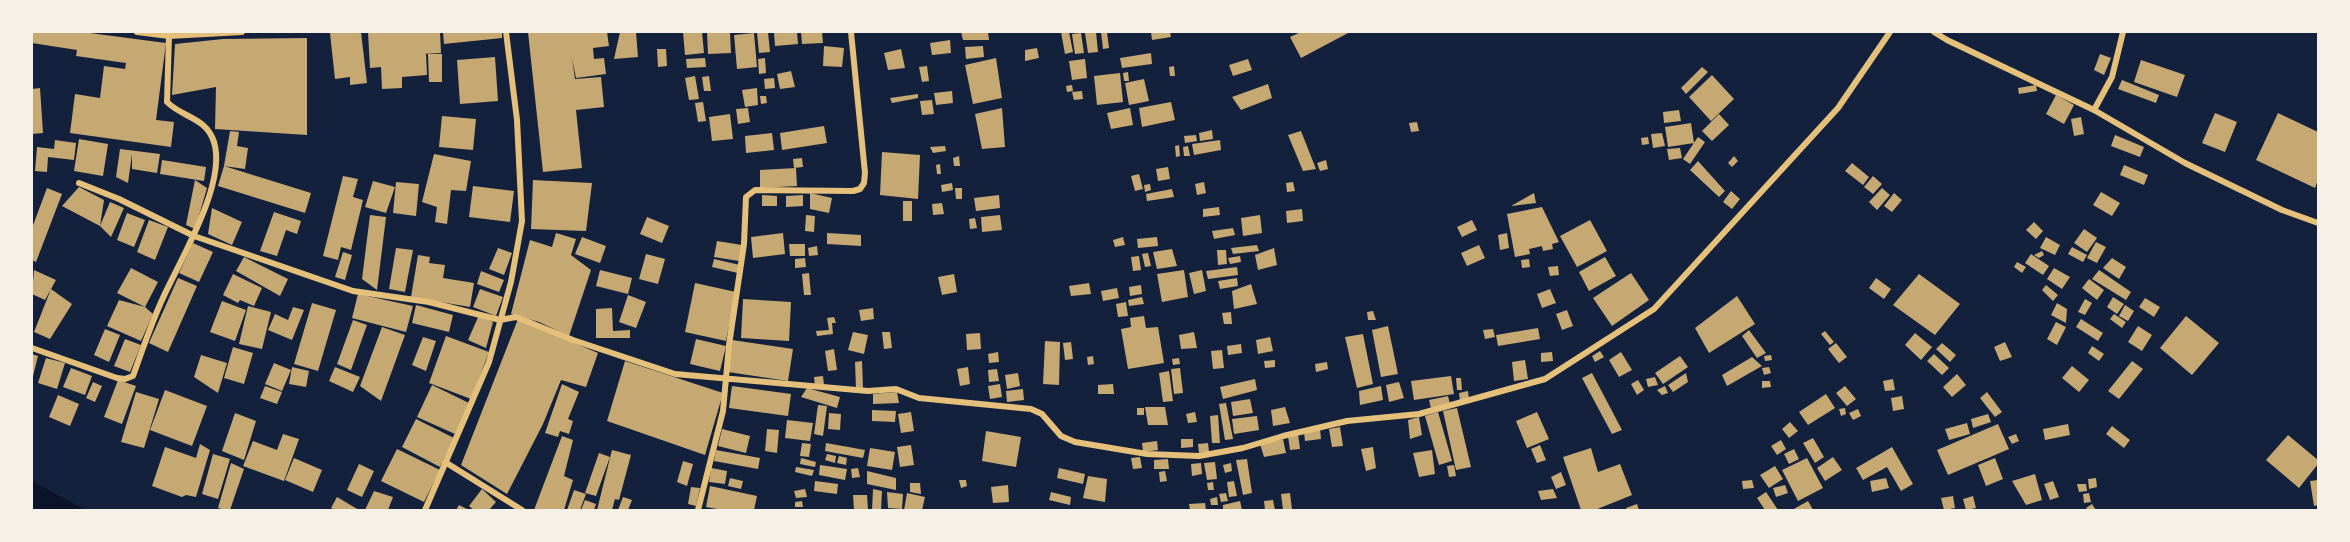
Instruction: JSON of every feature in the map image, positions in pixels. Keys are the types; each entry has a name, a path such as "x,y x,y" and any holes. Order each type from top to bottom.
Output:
{"street":[{"path":"137,32 169,36 242,32"},
{"path":"425,510 489,362 511,282 522,221 517,120 506,32"},
{"path":"698,510 723,411 744,244 746,197 755,190 853,191 860,189 864,183 865,173 851,32"},
{"path":"79,183 119,199 194,236 353,291 429,302 500,320 516,317 573,340 675,374 868,392 896,389 919,398 1031,409 1042,414 1061,436 1075,442 1146,454 1199,456 1243,448 1347,421 1419,414 1545,379 1654,309 1838,108 1890,32"},
{"path":"1934,32 2094,110 2185,163 2283,210 2319,223"},
{"path":"2094,110 2112,77 2123,32"},
{"path":"32,348 117,378 125,379 133,376 162,300 206,208 217,161 214,141 202,122 175,110 167,102 169,36"},
{"path":"445,462 522,510"}],"water":[{"path":"32,481 85,510 32,510"}],"building":[{"path":"32,32 82,32 166,43 156,120 174,122 171,147 70,133 75,94 100,98 104,66 125,69 126,63 76,56 77,50 32,43"},
{"path":"361,32 367,83 350,85 350,77 335,79 330,33"},
{"path":"368,32 440,32 441,53 423,54 426,54 427,75 402,77 402,88 382,89 381,67 370,68"},
{"path":"443,32 502,32 502,38 444,44"},
{"path":"528,32 607,32 609,46 593,48 594,59 604,58 606,74 576,78 572,58 575,79 601,77 604,107 576,110 582,168 543,172"},
{"path":"620,32 636,32 638,57 614,59"},
{"path":"683,32 702,32 704,53 685,55"},
{"path":"730,32 731,53 708,54 707,33"},
{"path":"768,32 770,52 759,53 757,33"},
{"path":"797,32 798,44 775,46 774,33"},
{"path":"801,32 822,32 823,43 802,44"},
{"path":"961,32 988,32 989,40 963,40"},
{"path":"1061,32 1069,32 1073,52 1065,54"},
{"path":"1096,32 1098,52 1088,53 1085,33"},
{"path":"1101,32 1107,32 1109,48 1103,49"},
{"path":"1151,32 1170,32 1171,37 1152,40"},
{"path":"1301,32 1350,32 1301,58 1290,37"},
{"path":"754,33 757,67 737,69 734,35"},
{"path":"1081,33 1084,53 1075,54 1072,34"},
{"path":"307,38 307,135 215,129 216,87 172,95 175,44 223,39"},
{"path":"950,40 951,53 932,55 930,43"},
{"path":"824,46 844,48 842,67 823,66"},
{"path":"983,46 984,57 966,59 965,47"},
{"path":"1037,48 1039,58 1025,61 1025,50"},
{"path":"657,49 666,49 667,66 658,67"},
{"path":"901,49 905,68 888,70 884,53"},
{"path":"1151,53 1152,64 1122,68 1120,58"},
{"path":"428,54 442,54 442,82 429,82"},
{"path":"2100,54 2111,58 2104,75 2094,70"},
{"path":"495,57 498,101 460,104 457,60"},
{"path":"705,58 706,67 687,68 686,59"},
{"path":"765,58 766,73 759,74 758,59"},
{"path":"996,58 1002,98 973,104 965,65"},
{"path":"1085,59 1087,78 1072,80 1069,61"},
{"path":"1248,59 1252,70 1233,76 1229,65"},
{"path":"2141,60 2185,75 2177,97 2134,82"},
{"path":"927,66 929,81 922,82 919,67"},
{"path":"1174,66 1175,76 1170,76 1169,67"},
{"path":"1702,67 1708,72 1686,94 1681,88"},
{"path":"791,71 795,87 780,89 777,74"},
{"path":"1128,72 1129,81 1124,81 1123,73"},
{"path":"1120,73 1123,102 1097,105 1094,76"},
{"path":"1712,75 1734,99 1711,121 1689,97"},
{"path":"695,76 699,99 689,100 685,78"},
{"path":"709,76 711,91 704,91 702,77"},
{"path":"774,78 775,88 765,89 764,79"},
{"path":"1144,79 1149,101 1129,105 1125,83"},
{"path":"2122,80 2159,95 2156,103 2118,89"},
{"path":"1268,84 1272,98 1241,110 1232,97"},
{"path":"1072,85 1073,91 1067,92 1066,86"},
{"path":"2036,85 2037,91 2019,94 2018,88"},
{"path":"40,88 43,133 32,134 32,89"},
{"path":"757,88 758,105 745,107 742,90"},
{"path":"952,91 953,103 936,105 934,93"},
{"path":"1082,91 1083,99 1074,100 1072,92"},
{"path":"918,94 918,98 892,103 890,98"},
{"path":"2056,95 2074,105 2064,124 2046,114"},
{"path":"760,96 766,96 767,103 761,104"},
{"path":"932,100 934,114 922,115 920,101"},
{"path":"703,102 706,121 698,122 695,103"},
{"path":"1171,102 1175,120 1142,127 1139,108"},
{"path":"748,108 750,122 738,124 736,109"},
{"path":"1002,108 1005,147 982,149 975,114"},
{"path":"1130,108 1133,125 1111,129 1107,113"},
{"path":"1679,110 1681,121 1664,123 1663,112"},
{"path":"2215,113 2237,122 2225,152 2202,143"},
{"path":"2278,113 2318,132 2318,180 2315,188 2256,160"},
{"path":"730,114 733,139 712,141 709,117"},
{"path":"1719,114 1729,125 1712,141 1702,131"},
{"path":"442,116 476,119 473,150 439,147"},
{"path":"2081,117 2084,134 2074,136 2071,119"},
{"path":"1417,122 1419,131 1411,132 1409,123"},
{"path":"1691,123 1694,143 1668,147 1665,127"},
{"path":"824,126 827,143 782,150 780,133"},
{"path":"1212,130 1213,139 1200,141 1199,133"},
{"path":"230,131 239,132 237,146 248,148 245,169 224,166"},
{"path":"1301,131 1316,169 1303,171 1288,135"},
{"path":"772,133 774,150 746,153 745,136"},
{"path":"1662,133 1665,146 1653,148 1651,134"},
{"path":"1196,135 1197,141 1185,143 1184,136"},
{"path":"2115,135 2144,147 2140,157 2111,146"},
{"path":"1648,137 1649,144 1642,145 1641,138"},
{"path":"1698,137 1705,142 1690,164 1683,159"},
{"path":"79,139 108,144 103,176 74,171"},
{"path":"55,140 76,143 74,160 48,157 47,172 35,171 37,147 54,149"},
{"path":"1220,140 1221,150 1194,155 1192,144"},
{"path":"1179,145 1180,156 1176,157 1175,146"},
{"path":"945,146 946,151 933,153 930,147"},
{"path":"1188,146 1190,156 1184,156 1183,147"},
{"path":"1680,148 1682,158 1669,160 1667,149"},
{"path":"120,149 160,154 157,173 132,169 132,154 128,183 116,177"},
{"path":"882,152 920,155 918,199 880,195"},
{"path":"434,154 471,161 466,191 451,190 447,224 435,222 437,207 422,202"},
{"path":"959,156 960,166 954,166 953,158"},
{"path":"1734,156 1738,161 1732,167 1728,163"},
{"path":"802,158 803,167 794,168 793,159"},
{"path":"162,160 206,167 204,181 160,174"},
{"path":"1326,160 1328,169 1320,171 1317,163"},
{"path":"1698,161 1725,191 1719,197 1690,170"},
{"path":"1852,163 1869,177 1863,185 1845,171"},
{"path":"940,164 941,174 937,174 936,165"},
{"path":"2124,165 2148,175 2144,185 2120,175"},
{"path":"224,166 311,193 305,213 218,186"},
{"path":"1168,167 1170,179 1158,181 1156,169"},
{"path":"796,168 797,186 760,188 760,170"},
{"path":"1139,174 1143,189 1135,191 1131,176"},
{"path":"343,176 358,179 353,197 363,200 351,250 341,247 338,260 323,256"},
{"path":"1873,176 1882,184 1873,194 1864,187"},
{"path":"195,180 207,188 195,229 186,225"},
{"path":"533,180 592,183 586,231 531,229"},
{"path":"373,181 395,187 386,213 365,207"},
{"path":"396,182 419,184 416,216 393,213"},
{"path":"1204,182 1206,193 1197,195 1195,184"},
{"path":"1293,182 1295,191 1287,192 1286,183"},
{"path":"952,183 953,190 942,192 941,185"},
{"path":"1150,184 1151,190 1145,192 1144,185"},
{"path":"473,186 514,191 510,222 469,217"},
{"path":"79,187 104,200 100,226 62,206"},
{"path":"47,188 62,194 36,262 32,260 32,228"},
{"path":"955,188 962,188 962,199 956,199"},
{"path":"1882,188 1890,195 1877,210 1869,202"},
{"path":"1172,189 1174,197 1147,201 1146,194"},
{"path":"1731,191 1740,199 1732,209 1723,202"},
{"path":"2101,192 2120,203 2112,216 2093,205"},
{"path":"810,193 832,198 829,213 810,209"},
{"path":"1534,193 1536,203 1511,206"},
{"path":"1894,193 1902,200 1892,212 1884,206"},
{"path":"762,195 777,196 777,206 762,206"},
{"path":"803,195 803,206 786,207 786,196"},
{"path":"999,195 1000,208 976,211 974,198"},
{"path":"903,201 912,201 912,221 903,221"},
{"path":"110,202 124,208 111,237 100,226"},
{"path":"942,203 944,214 933,215 932,204"},
{"path":"1219,207 1220,215 1203,217 1203,209"},
{"path":"1542,207 1559,242 1552,244 1553,249 1543,251 1542,246 1529,249 1530,254 1515,257 1507,214"},
{"path":"212,208 242,222 232,245 208,234"},
{"path":"1302,209 1303,221 1287,223 1286,211"},
{"path":"274,212 301,221 297,234 286,230 277,256 260,251"},
{"path":"127,213 145,220 134,247 117,240"},
{"path":"370,215 386,217 377,290 362,279"},
{"path":"806,215 815,216 814,232 805,231"},
{"path":"1000,215 1002,230 982,232 981,217"},
{"path":"1260,215 1262,233 1243,236 1241,218"},
{"path":"647,217 669,226 662,243 640,234"},
{"path":"975,218 977,228 970,229 969,219"},
{"path":"149,220 168,227 155,260 137,252"},
{"path":"1472,220 1477,230 1462,237 1457,227"},
{"path":"1590,220 1607,251 1577,267 1560,236"},
{"path":"2034,222 2043,231 2036,239 2026,230"},
{"path":"1233,228 1235,235 1214,239 1212,231"},
{"path":"2084,229 2097,238 2087,252 2074,243"},
{"path":"556,233 576,239 571,255 591,270 569,336 539,322 511,314 530,240 552,247"},
{"path":"783,233 785,254 753,258 751,237"},
{"path":"827,233 861,235 861,246 827,244"},
{"path":"1507,233 1509,248 1500,250 1498,235"},
{"path":"582,237 606,246 600,263 575,254"},
{"path":"1123,237 1125,245 1115,247 1113,240"},
{"path":"1157,237 1158,246 1138,248 1137,239"},
{"path":"2046,237 2060,245 2055,255 2040,248"},
{"path":"717,241 742,245 739,261 714,257"},
{"path":"2096,242 2106,247 2097,263 2087,258"},
{"path":"193,243 213,252 199,282 179,273"},
{"path":"789,244 805,244 805,256 790,256"},
{"path":"1257,245 1259,251 1233,254 1231,248"},
{"path":"1479,245 1485,258 1467,266 1461,253"},
{"path":"817,246 818,255 809,256 808,248"},
{"path":"2072,247 2087,255 2083,262 2068,254"},
{"path":"396,248 413,250 405,292 389,289"},
{"path":"498,248 512,253 504,275 489,269"},
{"path":"1274,248 1277,265 1258,270 1255,255"},
{"path":"1172,249 1177,266 1157,269 1153,252"},
{"path":"1217,250 1226,250 1227,264 1218,265"},
{"path":"2042,251 2044,255 2039,258 2034,255"},
{"path":"343,252 352,255 345,280 335,277"},
{"path":"1148,253 1151,266 1145,267 1142,254"},
{"path":"646,254 665,259 658,284 639,279"},
{"path":"2031,254 2049,266 2043,275 2025,263"},
{"path":"418,255 430,257 429,263 445,265 443,278 474,283 470,307 411,297"},
{"path":"1139,256 1141,270 1133,271 1131,257"},
{"path":"1240,256 1241,262 1230,264 1228,258"},
{"path":"244,257 288,279 280,296 236,271"},
{"path":"1605,257 1616,276 1589,291 1579,272"},
{"path":"805,258 806,267 795,268 795,259"},
{"path":"2112,258 2126,267 2119,279 2103,268"},
{"path":"714,259 740,265 738,273 712,267"},
{"path":"1529,259 1530,267 1522,268 1521,260"},
{"path":"2017,262 2026,267 2022,273 2014,267"},
{"path":"1558,266 1559,275 1550,276 1548,267"},
{"path":"1237,267 1238,275 1208,279 1206,271"},
{"path":"131,268 158,282 145,307 117,293"},
{"path":"2054,268 2070,277 2062,289 2047,279"},
{"path":"34,270 56,280 45,300 32,294"},
{"path":"600,270 632,278 628,294 596,286"},
{"path":"1184,270 1188,297 1162,302 1157,274"},
{"path":"1202,270 1206,291 1194,294 1189,273"},
{"path":"2099,270 2131,292 2126,300 2092,279"},
{"path":"481,271 504,280 499,292 477,284"},
{"path":"809,273 811,295 804,295 802,274"},
{"path":"1631,273 1649,300 1612,326 1593,298"},
{"path":"233,274 262,288 254,306 240,300 238,303 223,295"},
{"path":"954,274 957,292 942,295 938,277"},
{"path":"1919,274 1960,304 1935,335 1893,305"},
{"path":"178,278 197,286 168,352 149,343"},
{"path":"1237,278 1238,286 1220,289 1218,281"},
{"path":"1876,278 1891,289 1884,299 1869,288"},
{"path":"2089,279 2104,290 2097,300 2082,288"},
{"path":"695,283 736,292 726,341 685,332"},
{"path":"1089,283 1091,294 1071,296 1069,286"},
{"path":"1251,284 1257,304 1234,309 1232,291"},
{"path":"1141,285 1142,294 1130,296 1129,287"},
{"path":"2046,285 2058,295 2053,301 2042,290"},
{"path":"1117,288 1119,298 1103,301 1101,291"},
{"path":"51,289 72,304 50,339 34,332"},
{"path":"480,289 503,297 496,316 473,307"},
{"path":"1550,289 1556,303 1542,308 1537,294"},
{"path":"358,294 413,306 406,332 352,318"},
{"path":"628,295 646,302 636,328 619,322"},
{"path":"1737,296 1755,324 1709,353 1695,328"},
{"path":"1142,297 1144,304 1129,306 1128,300"},
{"path":"2113,297 2124,304 2117,314 2107,307"},
{"path":"2145,298 2160,307 2154,317 2139,307"},
{"path":"743,299 791,302 789,341 741,338"},
{"path":"2085,299 2092,303 2085,315 2078,312"},
{"path":"119,300 145,307 153,314 141,341 107,326"},
{"path":"222,301 246,310 235,341 210,332"},
{"path":"1126,302 1128,316 1118,317 1116,304"},
{"path":"312,303 336,310 318,371 294,364"},
{"path":"2057,303 2067,309 2066,323 2051,315"},
{"path":"416,305 453,315 449,332 412,323"},
{"path":"2125,305 2134,311 2128,321 2119,316"},
{"path":"248,306 271,312 262,349 239,344"},
{"path":"293,307 304,310 292,340 268,330 275,314 288,320"},
{"path":"612,308 613,331 630,330 630,338 596,338 596,309"},
{"path":"873,308 874,319 861,321 859,310"},
{"path":"1567,310 1573,326 1562,330 1556,314"},
{"path":"1373,311 1376,320 1368,320 1367,312"},
{"path":"1231,312 1232,324 1224,324 1222,313"},
{"path":"2114,314 2126,322 2122,328 2110,319"},
{"path":"479,315 493,322 486,348 468,340"},
{"path":"1144,316 1146,328 1158,327 1164,363 1128,369 1121,329 1131,327 1130,318"},
{"path":"2186,316 2219,343 2192,375 2160,348"},
{"path":"834,317 836,323 832,323 833,334 817,336 816,331 829,330 827,318"},
{"path":"518,319 598,353 586,387 561,380 543,424 507,494 461,465"},
{"path":"2081,319 2103,333 2098,341 2076,327"},
{"path":"353,320 367,325 351,370 337,364"},
{"path":"2056,322 2066,327 2057,345 2047,339"},
{"path":"1388,326 1398,374 1381,377 1372,330"},
{"path":"2138,326 2152,335 2142,351 2128,342"},
{"path":"382,327 405,335 381,401 360,386"},
{"path":"1538,328 1540,339 1498,346 1496,335"},
{"path":"105,329 120,335 109,362 94,355"},
{"path":"1493,329 1495,337 1485,339 1483,330"},
{"path":"1749,330 1766,353 1757,358 1742,336"},
{"path":"1825,331 1834,342 1830,345 1821,334"},
{"path":"853,332 868,335 864,354 848,350"},
{"path":"882,332 890,332 892,348 884,349"},
{"path":"1194,332 1197,348 1181,349 1179,335"},
{"path":"980,333 981,349 967,350 966,334"},
{"path":"1915,333 1932,347 1921,360 1905,345"},
{"path":"1363,334 1373,384 1357,388 1345,337"},
{"path":"446,336 489,352 471,399 429,383"},
{"path":"423,337 436,341 426,371 412,365"},
{"path":"1270,337 1273,351 1258,354 1256,340"},
{"path":"125,339 141,345 130,372 114,366"},
{"path":"696,339 726,346 720,371 690,364"},
{"path":"732,340 793,349 788,381 728,372"},
{"path":"1045,341 1060,342 1059,385 1043,384"},
{"path":"1071,342 1073,359 1065,360 1063,343"},
{"path":"2005,342 2012,357 2000,361 1994,347"},
{"path":"1836,343 1847,357 1839,363 1828,349"},
{"path":"1942,343 1956,355 1950,362 1936,349"},
{"path":"1241,344 1242,353 1228,355 1227,346"},
{"path":"2092,346 2104,354 2099,361 2088,353"},
{"path":"233,347 253,353 244,384 224,378"},
{"path":"834,349 837,370 828,371 825,351"},
{"path":"1222,350 1224,368 1213,369 1211,351"},
{"path":"1600,351 1604,357 1595,362 1592,356"},
{"path":"998,352 999,362 989,363 988,354"},
{"path":"1552,352 1553,361 1541,362 1541,353"},
{"path":"1621,352 1632,370 1619,377 1609,360"},
{"path":"32,354 38,356 32,380"},
{"path":"1934,354 1949,368 1942,375 1927,361"},
{"path":"201,355 227,363 218,393 194,377"},
{"path":"1771,355 1772,360 1765,361 1764,356"},
{"path":"1093,356 1094,364 1088,365 1087,357"},
{"path":"1680,356 1688,367 1663,384 1655,373"},
{"path":"1752,357 1762,366 1727,386 1722,375"},
{"path":"46,358 65,363 57,389 38,383"},
{"path":"1179,358 1180,364 1173,365 1172,359"},
{"path":"1275,360 1275,367 1265,368 1264,361"},
{"path":"1525,360 1528,379 1514,381 1512,362"},
{"path":"625,361 723,393 705,455 607,421"},
{"path":"862,361 863,389 856,389 855,362"},
{"path":"2132,361 2143,369 2119,399 2108,391"},
{"path":"1327,362 1328,369 1316,372 1315,364"},
{"path":"274,363 291,370 282,391 265,384"},
{"path":"2072,366 2089,380 2079,392 2062,378"},
{"path":"292,367 309,371 306,387 289,384"},
{"path":"335,367 360,377 353,392 329,381"},
{"path":"968,367 970,384 960,386 957,369"},
{"path":"1769,367 1771,373 1764,375 1762,368"},
{"path":"71,368 92,376 85,395 63,387"},
{"path":"1180,368 1183,393 1174,394 1171,369"},
{"path":"997,369 999,381 989,382 988,370"},
{"path":"1169,371 1173,401 1163,402 1159,373"},
{"path":"1018,373 1020,386 1007,389 1005,375"},
{"path":"1592,373 1622,430 1612,434 1582,378"},
{"path":"1686,373 1688,382 1673,392 1668,385"},
{"path":"1957,374 1966,385 1952,397 1943,387"},
{"path":"823,376 824,385 815,386 814,377"},
{"path":"1451,376 1454,394 1414,400 1411,381"},
{"path":"1655,377 1658,385 1648,387 1646,379"},
{"path":"1456,378 1461,378 1462,390 1457,390"},
{"path":"1255,379 1257,390 1223,399 1220,387"},
{"path":"1893,379 1895,390 1885,391 1883,381"},
{"path":"118,380 136,386 122,424 104,417"},
{"path":"1638,380 1644,390 1637,395 1631,384"},
{"path":"1762,381 1770,381 1771,387 1762,388"},
{"path":"93,382 102,386 95,402 86,398"},
{"path":"1399,382 1404,398 1389,402 1386,385"},
{"path":"562,384 579,392 568,419 573,421 569,434 560,431 558,437 545,433"},
{"path":"1000,384 1002,397 990,399 988,386"},
{"path":"1113,384 1114,394 1098,394 1098,385"},
{"path":"432,385 469,403 455,434 417,417"},
{"path":"265,386 282,392 277,404 260,398"},
{"path":"732,386 791,394 788,416 729,408"},
{"path":"1381,386 1383,400 1360,405 1359,391"},
{"path":"1665,386 1668,393 1662,395 1657,390"},
{"path":"1845,386 1856,399 1847,406 1836,393"},
{"path":"807,388 840,397 837,408 801,397"},
{"path":"1023,389 1024,400 1007,402 1006,391"},
{"path":"165,390 207,406 192,446 150,430"},
{"path":"1468,391 1469,400 1460,401 1459,393"},
{"path":"136,392 159,399 144,448 121,442"},
{"path":"897,392 899,403 873,404 873,394"},
{"path":"1987,392 2002,412 1995,417 1980,398"},
{"path":"1826,394 1835,408 1808,425 1799,412"},
{"path":"58,395 79,404 70,426 49,417"},
{"path":"1448,396 1450,404 1431,408 1429,400"},
{"path":"1902,396 1904,409 1893,411 1891,398"},
{"path":"1250,399 1253,413 1233,416 1231,402"},
{"path":"1226,403 1233,439 1225,440 1219,404"},
{"path":"818,405 827,406 823,436 814,434"},
{"path":"1145,407 1165,407 1168,425 1148,425"},
{"path":"1285,407 1290,423 1273,426 1271,410"},
{"path":"1137,408 1144,408 1144,415 1137,415"},
{"path":"1457,408 1471,467 1456,470 1443,411"},
{"path":"1845,408 1846,414 1841,416 1839,409"},
{"path":"1858,409 1861,416 1853,420 1849,413"},
{"path":"872,410 896,411 895,422 872,421"},
{"path":"911,412 914,431 901,433 898,414"},
{"path":"1195,412 1197,422 1188,423 1186,414"},
{"path":"1438,412 1452,461 1439,465 1425,416"},
{"path":"1537,412 1549,439 1527,448 1516,421"},
{"path":"235,413 256,421 244,460 222,451"},
{"path":"829,413 841,414 840,430 828,429"},
{"path":"1988,414 1991,422 1973,428 1971,419"},
{"path":"1218,415 1220,443 1212,443 1210,416"},
{"path":"1257,416 1259,430 1234,434 1232,419"},
{"path":"1419,417 1422,435 1410,439 1408,420"},
{"path":"416,419 454,438 440,467 402,447"},
{"path":"787,420 813,423 810,441 785,438"},
{"path":"1790,422 1798,431 1789,438 1782,429"},
{"path":"1967,423 1970,434 1949,440 1945,429"},
{"path":"1998,424 2009,449 1948,475 1937,450"},
{"path":"2068,424 2070,435 2045,440 2043,429"},
{"path":"2112,426 2130,440 2124,448 2106,434"},
{"path":"1340,427 1343,446 1332,447 1329,429"},
{"path":"722,429 750,436 746,453 718,446"},
{"path":"767,429 779,430 777,453 765,451"},
{"path":"1320,429 1321,439 1305,441 1304,432"},
{"path":"986,431 1021,437 1016,467 982,461"},
{"path":"283,434 299,439 284,481 243,466 253,441 277,450"},
{"path":"1298,434 1300,449 1290,450 1288,436"},
{"path":"2016,434 2019,441 2012,444 2008,437"},
{"path":"2288,435 2318,460 2318,464 2299,488 2266,460"},
{"path":"562,436 573,440 564,476 573,480 564,510 534,510"},
{"path":"1813,438 1824,457 1815,463 1803,443"},
{"path":"1181,439 1193,439 1193,447 1181,448"},
{"path":"1283,439 1286,453 1264,457 1260,444"},
{"path":"1781,440 1786,449 1777,455 1771,446"},
{"path":"1157,441 1158,450 1143,452 1142,443"},
{"path":"802,443 811,444 809,457 800,456"},
{"path":"826,443 865,450 863,458 825,451"},
{"path":"1208,443 1209,452 1199,453 1198,444"},
{"path":"200,444 210,450 196,497 186,495 182,497 152,486 165,447 196,458"},
{"path":"911,445 914,465 900,467 897,447"},
{"path":"1540,445 1546,460 1537,463 1531,449"},
{"path":"1373,447 1376,468 1366,471 1361,449"},
{"path":"1892,447 1913,484 1901,491 1887,467 1863,480 1856,468"},
{"path":"870,448 895,452 892,470 867,466"},
{"path":"1591,448 1598,472 1620,464 1632,495 1595,510 1581,510 1563,457"},
{"path":"397,449 440,470 424,502 381,481"},
{"path":"1794,449 1799,459 1789,464 1784,454"},
{"path":"612,450 631,455 619,500 615,499 612,510 597,510"},
{"path":"716,450 760,458 758,469 714,461"},
{"path":"1432,450 1435,474 1419,477 1413,453"},
{"path":"599,453 610,457 596,496 585,493"},
{"path":"213,454 230,459 218,499 202,494"},
{"path":"827,454 836,456 835,463 825,460"},
{"path":"839,456 847,458 846,465 837,463"},
{"path":"1140,457 1142,468 1133,469 1131,458"},
{"path":"1833,457 1842,470 1825,481 1817,468"},
{"path":"294,458 322,470 313,492 285,480"},
{"path":"801,458 816,462 815,467 800,464"},
{"path":"1807,458 1823,488 1798,501 1782,470"},
{"path":"1995,458 2003,479 1986,486 1978,465"},
{"path":"1168,459 1169,469 1154,469 1154,460"},
{"path":"1247,459 1252,493 1243,495 1236,460"},
{"path":"683,461 693,464 687,486 677,482"},
{"path":"1215,462 1217,479 1207,480 1204,463"},
{"path":"231,463 244,469 230,510 225,510 218,508"},
{"path":"1201,463 1202,474 1192,476 1191,464"},
{"path":"1231,463 1232,471 1225,473 1223,465"},
{"path":"359,464 374,471 362,497 347,490"},
{"path":"820,465 847,469 845,480 819,475"},
{"path":"1454,465 1456,476 1449,477 1447,466"},
{"path":"1775,466 1783,479 1769,488 1760,475"},
{"path":"796,467 814,470 812,476 795,472"},
{"path":"711,468 727,471 725,484 709,482"},
{"path":"858,468 860,477 852,478 851,469"},
{"path":"1059,468 1085,474 1083,484 1057,478"},
{"path":"867,471 896,478 896,490 867,484"},
{"path":"1165,471 1167,481 1160,482 1159,472"},
{"path":"1561,472 1566,485 1556,489 1551,477"},
{"path":"2035,474 2042,500 2026,505 2012,481"},
{"path":"1088,476 1107,479 1105,502 1083,498"},
{"path":"730,478 743,481 741,489 728,486"},
{"path":"1886,478 1889,488 1872,492 1870,481"},
{"path":"2096,478 2097,487 2089,489 2088,479"},
{"path":"959,480 966,480 967,486 961,488"},
{"path":"1752,480 1754,488 1743,489 1742,481"},
{"path":"2318,480 2318,505 2314,506 2310,481"},
{"path":"815,481 838,484 837,494 814,491"},
{"path":"1234,481 1237,496 1229,497 1227,482"},
{"path":"2053,481 2059,497 2050,500 2044,484"},
{"path":"1213,482 1214,490 1208,490 1207,483"},
{"path":"910,483 920,483 921,494 910,492"},
{"path":"2077,484 2086,484 2087,491 2079,492"},
{"path":"1008,485 1009,502 993,503 991,487"},
{"path":"1785,485 1788,493 1776,497 1773,488"},
{"path":"710,486 757,496 754,510 723,510 706,507"},
{"path":"691,487 700,488 696,506 688,504"},
{"path":"482,489 496,502 489,510 474,510 469,506"},
{"path":"805,489 807,497 796,498 794,491"},
{"path":"873,489 882,491 881,510 872,510"},
{"path":"1553,489 1557,498 1541,500 1538,491"},
{"path":"574,490 586,494 580,510 567,510"},
{"path":"374,491 393,497 388,510 365,510"},
{"path":"887,492 903,494 902,509 888,508"},
{"path":"1051,492 1071,497 1070,505 1049,500"},
{"path":"1766,492 1778,510 1765,510 1757,498"},
{"path":"907,493 925,497 922,510 904,510"},
{"path":"1226,493 1228,501 1221,502 1219,494"},
{"path":"1290,493 1292,510 1283,510 1281,494"},
{"path":"2089,493 2091,502 2084,503 2083,494"},
{"path":"853,495 867,495 868,510 854,510"},
{"path":"1953,496 1955,508 1944,510 1941,498"},
{"path":"1973,496 1976,508 1966,510 1963,499"},
{"path":"337,497 359,510 331,508"},
{"path":"623,497 632,500 628,510 618,510"},
{"path":"1217,497 1218,505 1211,505 1210,499"},
{"path":"585,500 596,504 594,510 581,510"},
{"path":"1273,500 1275,510 1265,510 1264,501"},
{"path":"802,501 803,507 795,507 795,502"},
{"path":"1240,501 1242,510 1223,510 1223,505"},
{"path":"1808,501 1813,510 1792,510"},
{"path":"1205,503 1206,510 1190,510 1189,504"},
{"path":"1637,504 1639,510 1627,510 1626,508"},
{"path":"2092,504 2096,510 2086,508"},
{"path":"459,505 469,510 456,510"}]}
